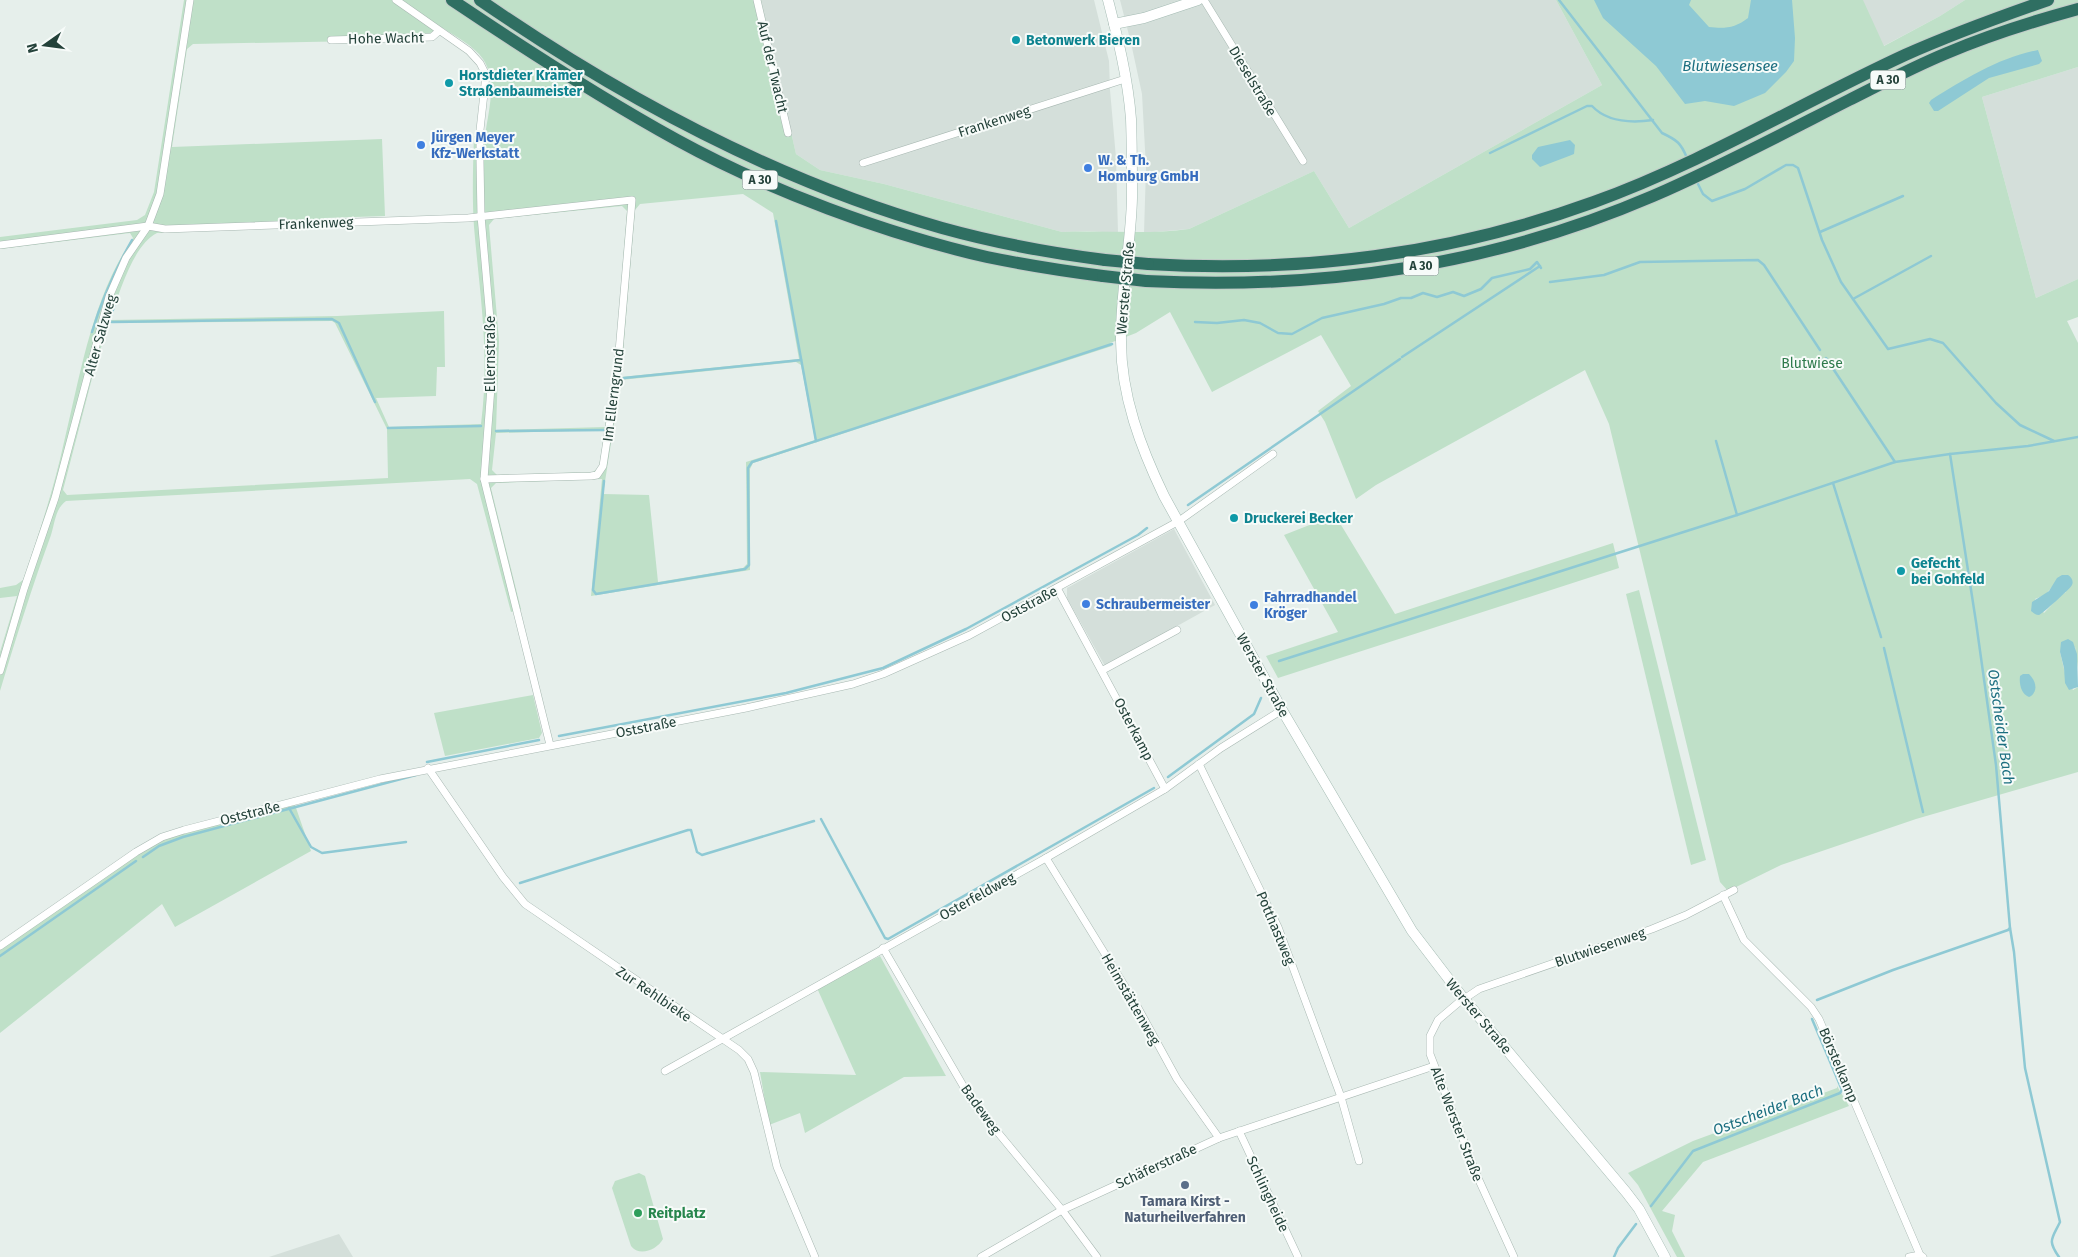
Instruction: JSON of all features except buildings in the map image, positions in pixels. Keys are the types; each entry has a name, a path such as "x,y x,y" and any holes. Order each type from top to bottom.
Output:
{"highway":[{"name":"A 30","path":"452,0 564,75 678,140 751,176 832,209 919,238 987,257 1146,281 1227,284 1277,283 1390,272 1429,265 1534,239 1622,209 1683,182 1948,52 2039,20 2078,9"},
{"name":"A 30","path":"480,0 536,38 683,124 744,154 884,210 943,228 1048,252 1105,260 1198,267 1308,265 1413,251 1519,227 1595,202 1676,168 1912,52 1946,37 2048,0"}],"main road":[{"name":"Werster Straße","path":"1108,0 1125,79 1131,118 1132,198 1121,340 1125,385 1148,462 1282,710 1412,931 1464,998 1626,1192 1639,1209 1665,1257"},
{"path":"1114,24 1144,18 1198,0"}],"street":[{"name":"Alter Salzweg","path":"0,671 24,589 55,498 109,297 126,258 148,226 160,194 190,0"},
{"name":"Ellernstraße","path":"396,0 470,51 480,63 486,75 480,130 481,216 492,342 492,374 484,479 550,744"},
{"name":"Auf der Twacht","path":"757,0 788,133"},
{"name":"Dieselstraße","path":"1204,0 1302,161"},
{"name":"Hohe Wacht","path":"331,40 432,37 439,31"},
{"name":"Frankenweg","path":"863,163 1125,79"},
{"name":"Frankenweg","path":"0,244 148,226 165,229 481,216 632,200"},
{"name":"Im Ellerngrund","path":"484,479 591,476 597,475 603,466 617,375 632,200"},
{"name":"Oststraße","path":"0,946 136,852 162,837 184,830 428,768 746,708 853,684 926,656 970,635 1179,521 1274,454"},
{"name":"Osterkamp","path":"1057,588 1164,789"},
{"path":"1102,670 1177,630"},
{"name":"Osterfeldweg","path":"665,1071 1046,858 1164,789 1282,710"},
{"name":"Potthastweg","path":"1199,764 1278,927 1341,1097"},
{"name":"Zur Rehlbieke","path":"428,768 503,877 526,904 721,1038 748,1059 754,1072 777,1167 815,1257"},
{"name":"Heimstättenweg","path":"1046,858 1137,1006 1177,1079 1219,1138"},
{"name":"Blutwiesenweg","path":"1464,998 1478,989 1652,929 1686,915 1734,890"},
{"name":"Börstelkamp","path":"1723,895 1744,940 1811,1007 1819,1019 1922,1256"},
{"name":"Badeweg","path":"883,948 972,1101 1062,1210 1097,1257"},
{"name":"Alte Werster Straße","path":"1464,998 1438,1020 1432,1028 1429,1042 1434,1066 1478,1178 1514,1257"},
{"name":"Schäferstraße","path":"981,1257 1062,1210 1219,1138 1434,1066"},
{"path":"1341,1097 1359,1161"},
{"name":"Schlingheide","path":"1238,1131 1298,1257"},
{"path":"1909,1257 1922,1256"}],"shaded area":[{"path":"761,0 1094,0 1109,61 1116,158 1118,233 1062,232 884,184 820,170 796,154"},
{"path":"1120,0 1556,0 1602,85 1349,228 1314,171 1189,229 1144,233 1146,168 1142,94"},
{"path":"1814,0 1965,0 1940,16 1840,69"},
{"path":"2078,67 2078,279 2036,298 1982,97"},
{"path":"1174,529 1215,605 1105,666 1067,598 1067,588"},
{"path":"339,1234 353,1257 269,1257"}],"green space":[{"name":"Blutwiese","path":"184,0 761,0 796,154 820,170 884,184 1062,232 1141,232 1189,229 1314,171 1349,228 1602,85 1556,0 1863,0 1884,46 1940,16 1965,0 2078,0 2078,67 1982,97 2036,298 2078,279 2078,317 2067,321 2078,343 2078,668 2075,647 2060,652 2065,673 2073,690 2078,687 2078,772 1916,819 1781,865 1728,891 1720,882 1609,424 1585,370 1376,485 1356,499 1325,422 1318,411 1351,386 1321,335 1212,392 1170,312 1136,333 1110,343 1112,346 753,463 750,469 750,570 591,596 602,479 496,483 491,488 521,609 511,612 477,484 470,479 66,501 62,504 56,516 0,691 0,652 17,596 0,598 0,588 16,585 23,580 51,494 82,363 98,310 107,285 133,238 130,233 0,249 0,237 137,220 145,215 154,192","holes":["443,28 479,54 488,68 490,77 491,97 485,136 474,136 473,159 474,227 485,373 481,424 389,427 376,398 436,396 437,367 445,367 444,311 337,316 111,320 110,318 134,259 148,239 157,233 324,226 324,218 385,216 382,139 172,147 187,49 193,44 412,40","743,194 773,213 799,359 621,377 635,210 640,204","622,206 627,211 614,376 605,427 496,430 499,341 489,225 494,219","332,321 335,323 387,429 388,478 67,495 63,490 96,363 109,323","796,362 801,365 815,440 746,462 747,564 743,568 658,582 649,495 603,494 621,380","605,430 599,467 593,472 497,475 492,470 496,433","2053,586 2066,592 2044,613 2035,599 2045,595"]},
{"path":"1335,515 1395,614 1613,543 1619,568 1278,678 1266,656 1338,632 1284,535"},
{"path":"1639,590 1706,860 1691,865 1626,594"},
{"path":"533,695 542,733 539,738 445,756 434,713"},
{"path":"295,805 311,851 175,927 162,904 0,1033 0,945 163,838"},
{"path":"880,956 946,1076 904,1077 805,1133 800,1113 769,1125 760,1072 856,1075 817,988"},
{"path":"1837,1086 1849,1106 1703,1162 1662,1211 1675,1215 1672,1231 1685,1257 1677,1257 1638,1185 1628,1173 1693,1141 1837,1088"},
{"name":"Reitplatz","path":"639,1173 645,1176 663,1239 657,1246 643,1252 631,1246 612,1188 615,1181"}],"water":[{"name":"Blutwiesensee","path":"1594,0 1691,0 1689,5 1709,27 1720,28 1734,26 1748,18 1751,0 1792,0 1795,38 1794,61 1765,93 1734,106 1705,101 1685,104 1656,66 1603,18"},
{"path":"2038,50 2042,61 2039,64 1989,78 1938,111 1934,111 1929,103 1956,84 1982,70 2009,58"},
{"path":"1570,140 1575,145 1574,154 1540,167 1532,159 1532,155 1538,147"},
{"path":"2062,575 2068,575 2073,584 2041,614 2036,615 2031,611 2032,602 2049,591 2057,578"},
{"path":"2068,639 2073,642 2077,654 2078,687 2069,690 2065,683 2060,652 2061,642"},
{"path":"2029,674 2035,683 2034,692 2029,697 2024,694 2020,685 2020,676"}],"waterway":[{"path":"1559,0 1662,133 1678,142 1687,158"},
{"path":"1490,153 1587,106 1592,106 1605,115 1620,120 1653,120"},
{"path":"1697,182 1703,194 1712,201 1745,189 1786,165 1793,165 1798,168 1822,240 1841,282 1888,349 1930,339 1943,343 1996,403 2020,425 2054,441"},
{"path":"1820,232 1903,196"},
{"path":"776,221 816,441"},
{"path":"92,332 109,285 132,240"},
{"path":"1853,299 1931,256"},
{"path":"1550,282 1604,275 1640,262 1758,260 1764,265 1820,350"},
{"path":"1195,322 1217,323 1244,320 1260,323 1278,333 1292,334 1322,318 1384,304 1401,298 1411,298 1423,293 1437,297 1453,292 1464,296 1481,289 1492,278 1530,269 1537,262 1541,268"},
{"path":"1402,357 1540,266"},
{"path":"113,303 115,304 109,321 112,322 332,319 339,323 375,402"},
{"path":"604,481 593,590 596,594 745,569 749,565 748,468 752,462 1112,344"},
{"path":"1826,358 1895,462"},
{"path":"1188,505 1400,359"},
{"path":"624,378 801,360"},
{"path":"388,428 481,426"},
{"path":"496,431 606,430"},
{"name":"Ostscheider Bach","path":"1817,1000 1893,970 2010,928 1996,765 1950,454 2028,446 2078,437"},
{"path":"1716,441 1737,515"},
{"path":"1279,661 1737,515 1895,462 1950,454"},
{"path":"1833,483 1881,637"},
{"path":"559,736 786,693 883,668 966,629 1138,535 1147,528"},
{"path":"1884,648 1923,812"},
{"path":"1168,777 1254,714 1261,698"},
{"path":"427,762 539,740"},
{"path":"143,857 159,846 183,837 416,775"},
{"path":"821,819 885,938 888,939 1154,788"},
{"path":"289,808 311,847 322,853 406,842"},
{"path":"520,883 688,830 691,830 697,852 702,855 814,821"},
{"path":"0,956 136,861"},
{"path":"2010,928 2025,1068 2060,1222 2052,1240 2053,1247 2059,1257"},
{"name":"Ostscheider Bach","path":"1651,1206 1693,1151 1840,1093 1842,1090 1812,1019"},
{"name":"Ostscheider Bach","path":"1614,1257 1618,1248 1636,1224"}],"place":[{"name":"Betonwerk Bieren","path":"1016,40"},
{"name":"Horstdieter Krämer Straßenbaumeister","path":"449,83"},
{"name":"Jürgen Meyer Kfz-Werkstatt","path":"421,145"},
{"name":"W. & Th. Homburg GmbH","path":"1088,168"},
{"name":"Druckerei Becker","path":"1234,518"},
{"name":"Gefecht bei Gohfeld","path":"1901,571"},
{"name":"Schraubermeister","path":"1086,604"},
{"name":"Fahrradhandel Kröger","path":"1254,605"},
{"name":"Tamara Kirst - Naturheilverfahren","path":"1185,1185"},
{"name":"Reitplatz","path":"638,1213"}]}
